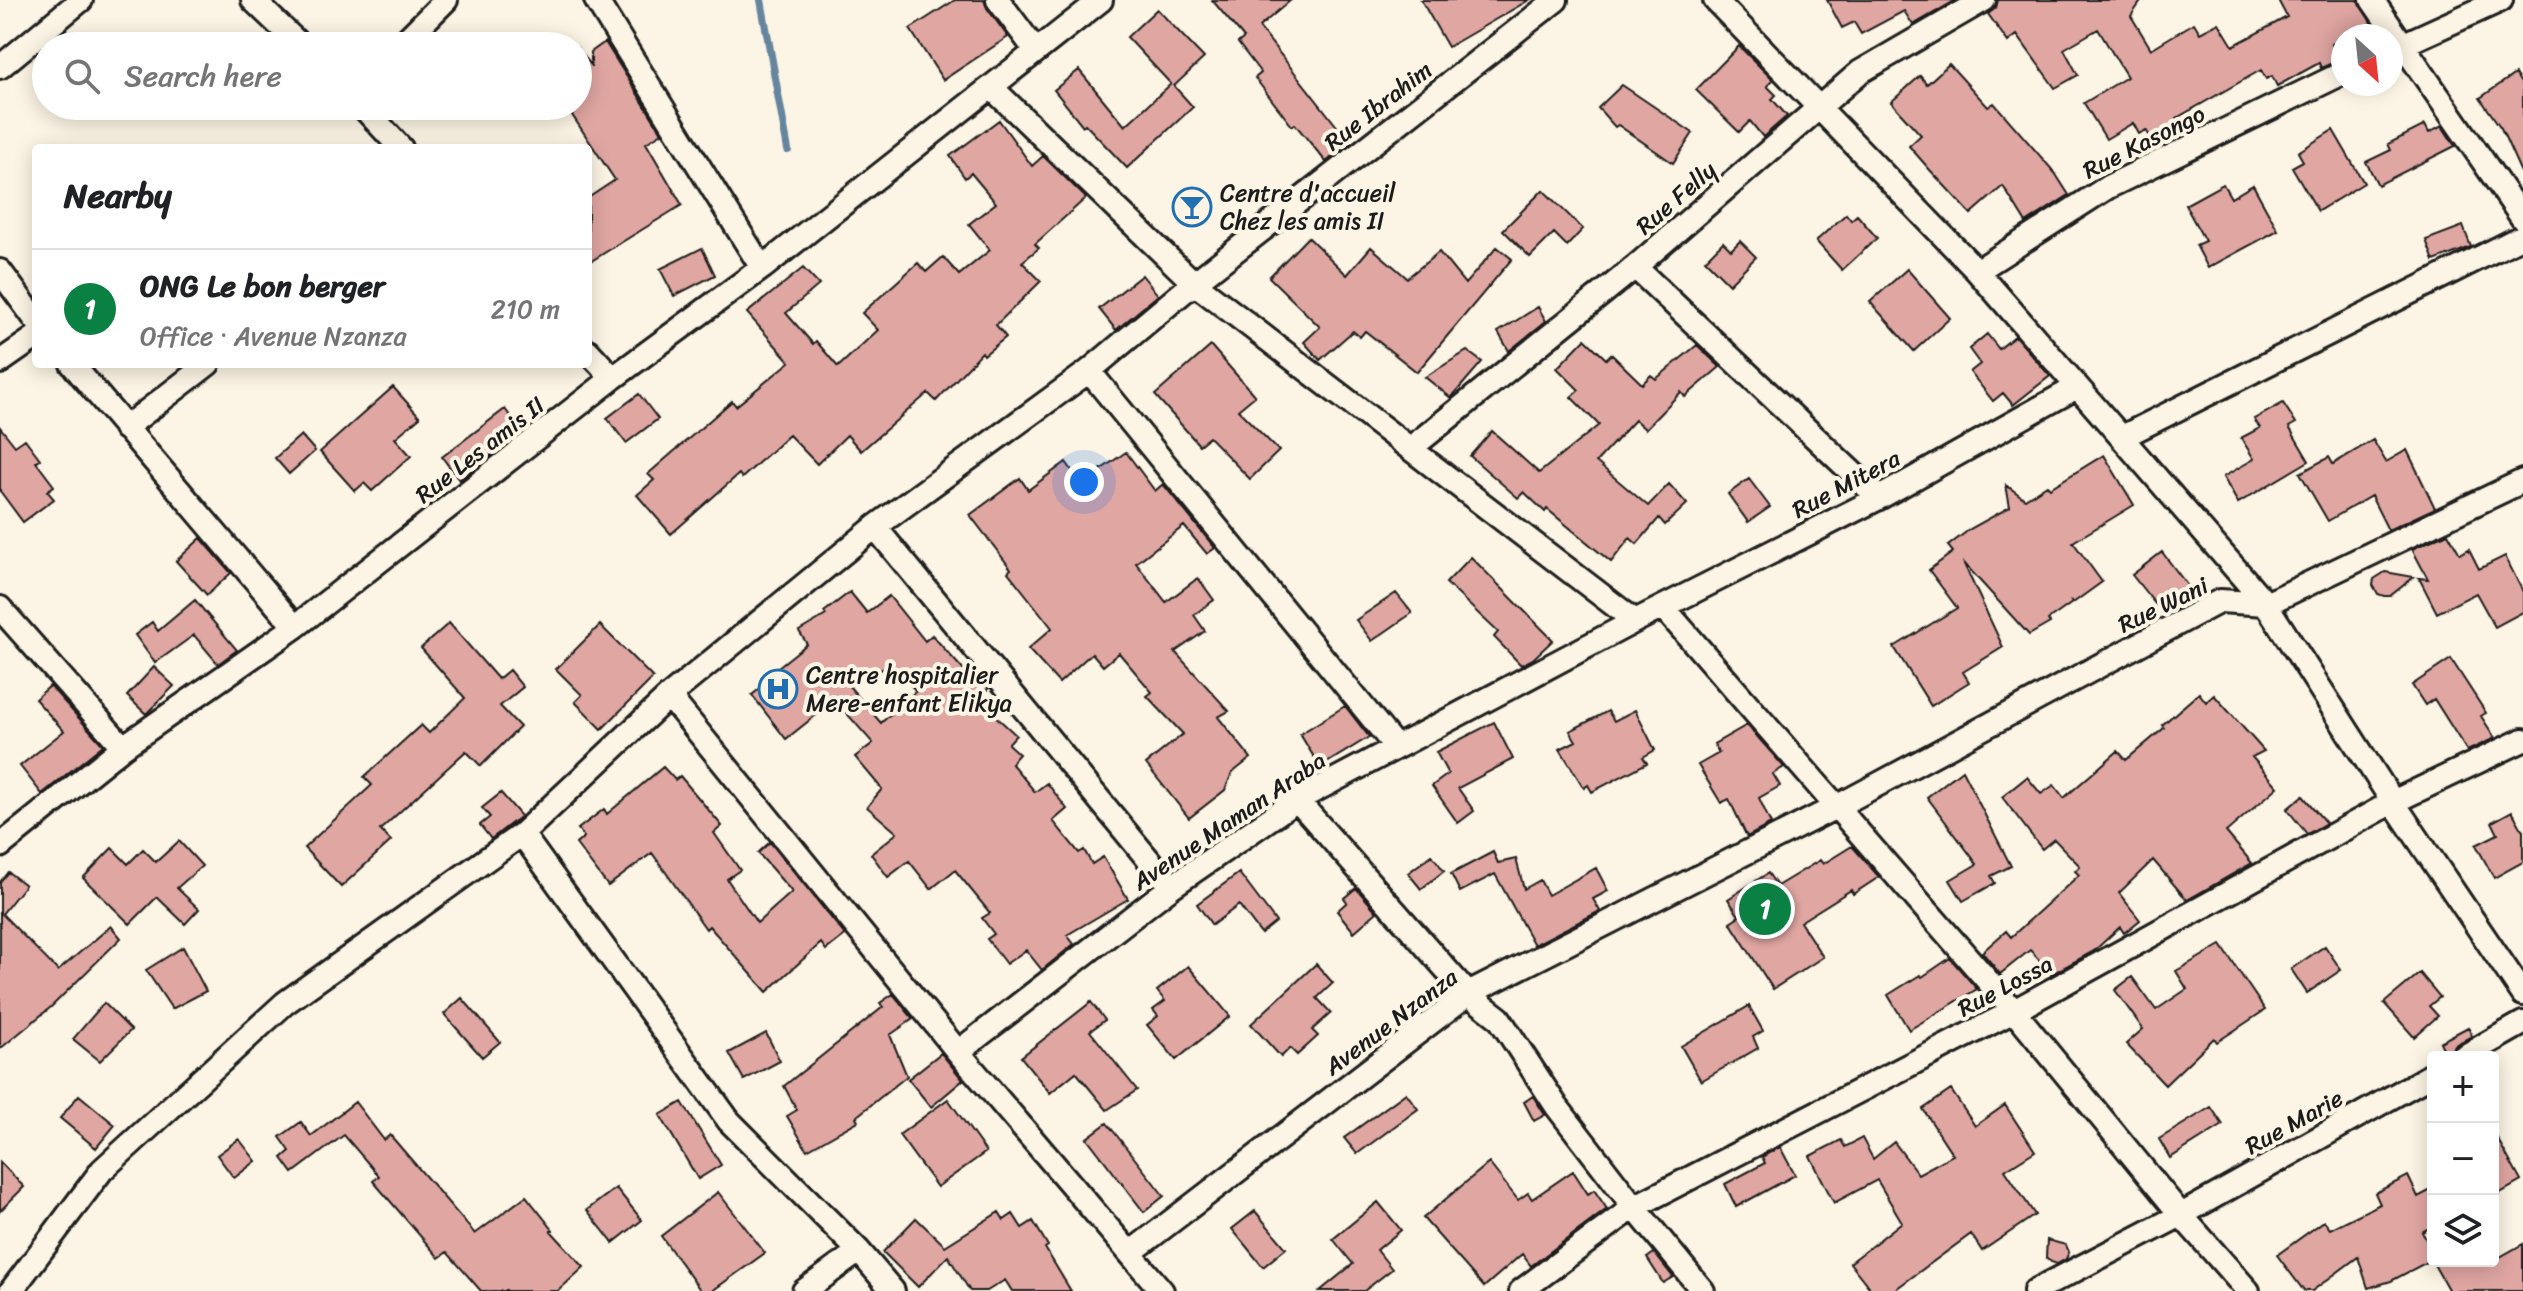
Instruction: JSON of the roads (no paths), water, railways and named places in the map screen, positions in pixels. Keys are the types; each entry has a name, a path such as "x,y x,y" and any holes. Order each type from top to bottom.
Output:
{"street":[{"path":"42,32 81,0"},
{"path":"253,0 286,32"},
{"path":"414,32 446,0"},
{"path":"596,0 762,268"},
{"path":"998,0 1036,51"},
{"name":"Rue Les amis II","path":"0,846 123,747 295,627 613,378 762,268 1101,0"},
{"name":"Rue Ibrahim","path":"11,1291 102,1170 285,1003 522,834 669,696 875,527 1089,371 1194,283 1556,0"},
{"path":"1715,0 1822,107 1977,271 2266,604 2393,802 2523,994"},
{"name":"Rue Felly","path":"1411,448 1635,267 1860,72 1984,0"},
{"path":"2372,0 2385,24"},
{"path":"2403,44 2501,0"},
{"path":"0,67 32,41"},
{"path":"2403,55 2523,219"},
{"name":"Rue Kasongo","path":"1977,271 2108,187 2331,79"},
{"path":"991,87 1194,283 1635,621"},
{"path":"375,120 397,144"},
{"path":"2122,437 2523,236"},
{"path":"1635,267 1879,498"},
{"path":"0,271 32,315"},
{"path":"0,362 32,340"},
{"path":"592,355 613,378"},
{"path":"75,368 295,627"},
{"path":"125,428 203,368"},
{"path":"1089,371 1395,746"},
{"name":"Rue Mitera","path":"1635,621 1879,498 2077,387"},
{"name":"Rue Wani","path":"1836,807 2220,601 2266,604 2523,481"},
{"path":"875,527 1171,887"},
{"path":"1663,607 2014,1011 2181,1215 2248,1291"},
{"path":"0,608 123,747"},
{"name":"Avenue Maman Araba","path":"958,1052 1171,887 1297,800 1635,621"},
{"path":"669,696 958,1052 1162,1291"},
{"name":"Rue Lossa","path":"1521,1291 1634,1207 2014,1011 2393,802 2523,740"},
{"path":"1297,800 1468,994 1499,1018 1557,1107 1703,1291"},
{"name":"Avenue Nzanza","path":"1130,1253 1468,994 1836,807"},
{"path":"522,834 729,1121 859,1251 893,1291"},
{"path":"2474,1051 2523,1023"},
{"name":"Rue Marie","path":"2035,1291 2181,1215 2427,1077"},
{"path":"804,1291 859,1251"}],"waterway":[{"path":"761,0 788,150"}],"place":[{"name":"Centre d'accueil Chez les amis II","path":"1192,207"},
{"name":"Centre hospitalier Mere-enfant Elikya","path":"778,689"},
{"name":"ONG Le bon berger","path":"1765,909"}]}
